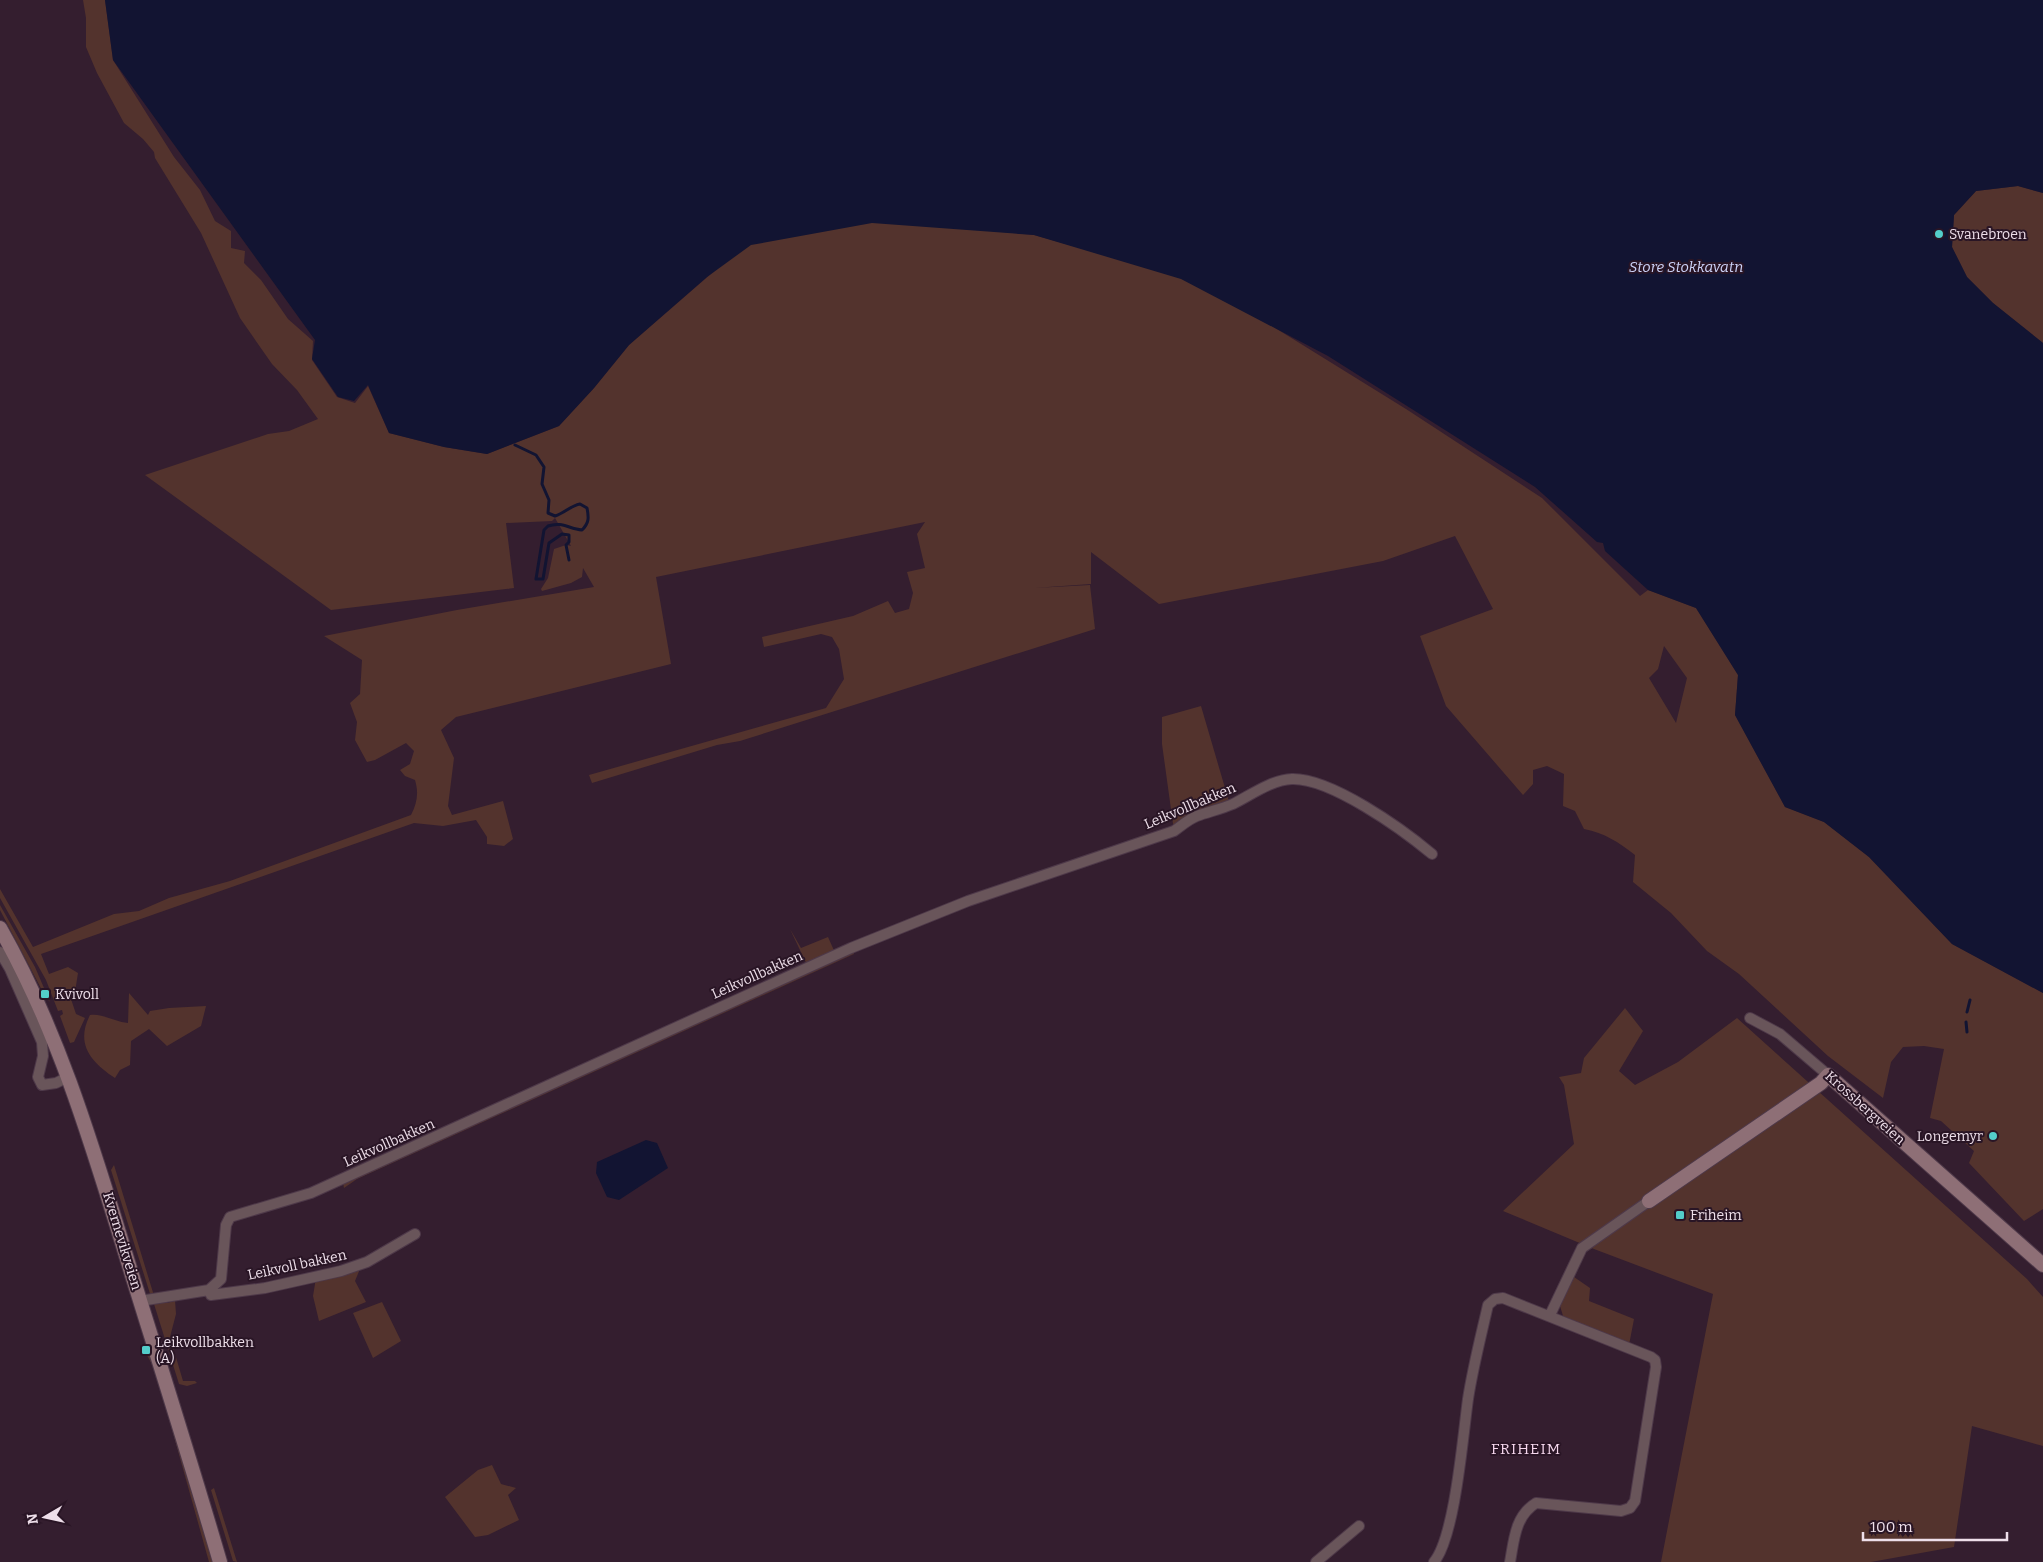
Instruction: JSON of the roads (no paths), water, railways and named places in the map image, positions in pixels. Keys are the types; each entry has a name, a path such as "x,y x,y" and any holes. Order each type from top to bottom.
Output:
{"main road":[{"name":"Kvernevikveien","path":"0,928 18,959 68,1076 100,1170 220,1562"},
{"path":"1649,1201 1821,1083 1828,1075"},
{"name":"Krossbergveien","path":"1828,1075 2043,1265"}],"street":[{"name":"Leikvollbakken","path":"209,1290 221,1279 226,1225 230,1217 311,1192 851,948 968,901 1174,831 1194,817 1230,805 1274,783 1292,779 1311,782 1351,798 1412,838 1432,854"},
{"path":"0,952 10,969 42,1042 43,1056 38,1077 42,1085 56,1083 68,1076"},
{"name":"Krossbergveien","path":"1750,1018 1780,1034 1828,1075"},
{"path":"1550,1315 1582,1248 1649,1201"},
{"name":"Leikvoll bakken","path":"209,1290 212,1295 264,1288 341,1271 367,1262 415,1234"},
{"path":"140,1301 209,1290"},
{"path":"1434,1562 1440,1554 1447,1530 1469,1397 1488,1305 1495,1299 1504,1298 1550,1315 1655,1360 1656,1367 1635,1501 1630,1508 1621,1511 1536,1503 1520,1519 1510,1562"},
{"path":"1316,1562 1359,1526"}],"water":[{"name":"Store Stokkavatn","path":"105,0 2043,0 2043,193 2018,186 1976,191 1954,215 1952,247 1967,277 1993,303 2043,343 2043,993 1952,944 1869,857 1824,822 1785,807 1735,715 1738,675 1696,608 1648,590 1605,551 1603,543 1597,542 1535,487 1328,356 1181,279 1034,235 872,223 751,245 707,277 629,345 594,388 559,426 487,454 444,447 389,433 368,385 354,401 338,397 312,359 315,340 113,60"},
{"path":"646,1140 657,1143 668,1168 619,1200 607,1197 596,1173 597,1162"}],"waterway":[{"path":"515,445 536,455 544,467 542,484 549,500 548,513 555,516 580,504 587,508 588,520 582,530 557,524 548,526 544,530 536,579 543,579 549,543 562,534 569,535 569,542 566,545 569,560"},
{"path":"1967,1012 1970,1000"},
{"path":"1966,1022 1967,1032"}],"place":[{"name":"Svanebroen","path":"1939,234"},
{"name":"Kvivoll","path":"45,994"},
{"name":"Longemyr","path":"1993,1136"},
{"name":"Friheim","path":"1680,1215"},
{"name":"Leikvollbakken (A)","path":"146,1350"}],"district":[{"name":"FRIHEIM","path":"1526,1449"}]}
